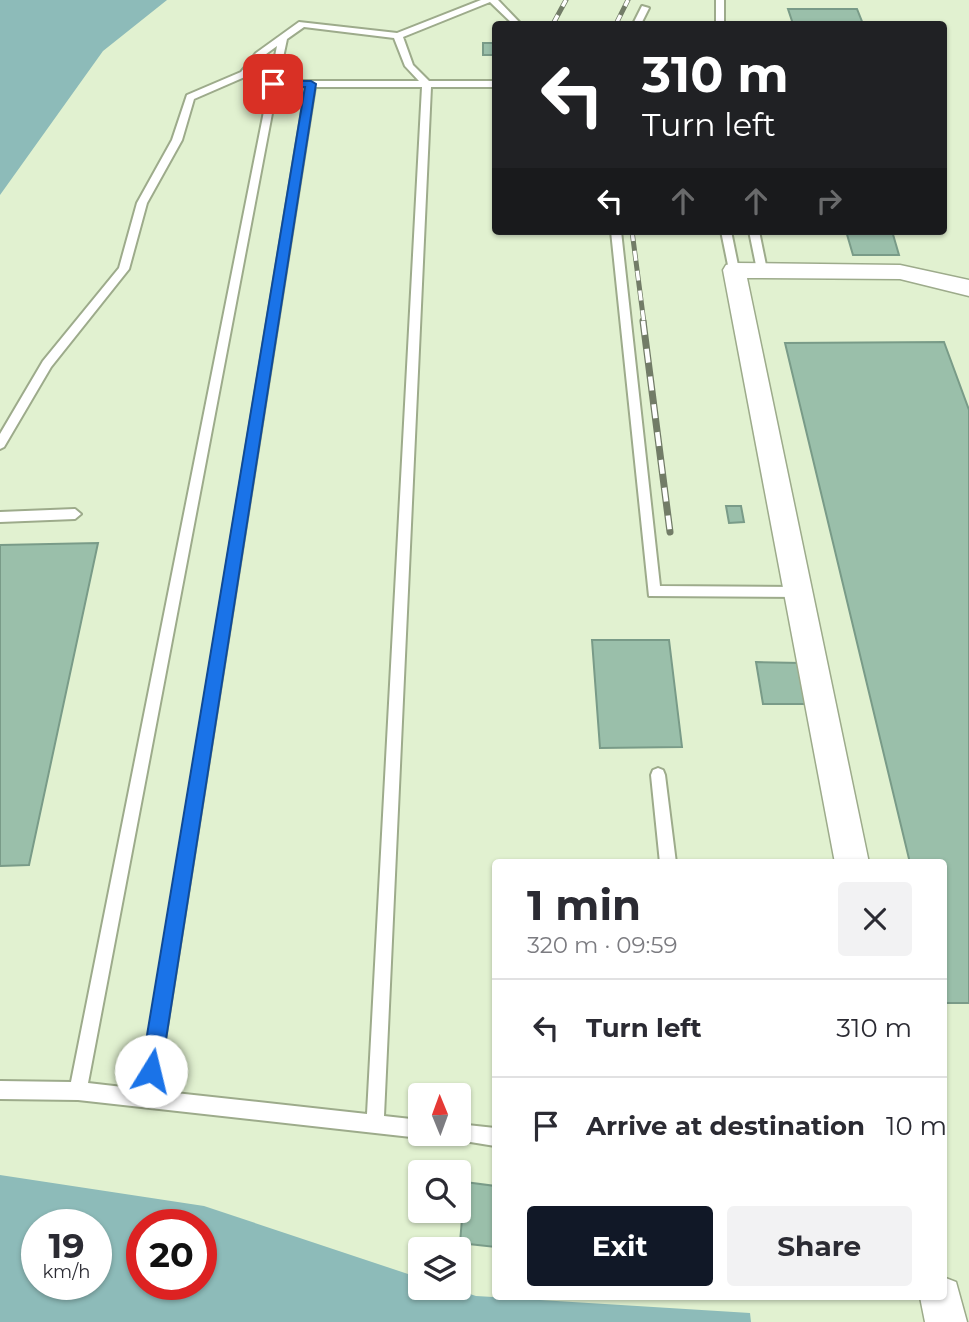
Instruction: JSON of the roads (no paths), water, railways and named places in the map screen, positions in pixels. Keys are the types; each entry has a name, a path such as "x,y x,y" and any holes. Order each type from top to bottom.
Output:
{"street":[{"path":"851,859 734,270 900,272 969,288"},
{"path":"942,1300 946,1322"}],"lane":[{"path":"0,444 47,364 124,269 142,203 177,140 190,97 244,74 259,55 302,24 398,36 491,0 516,21"},
{"path":"720,0 720,21"},
{"path":"638,21 645,8"},
{"path":"375,1124 427,84 409,66 398,36"},
{"path":"78,1091 283,38"},
{"path":"273,84 492,84"},
{"path":"147,1099 311,84"},
{"path":"616,235 654,592 799,593"},
{"path":"727,235 734,270"},
{"path":"755,235 762,270"},
{"path":"0,517 75,514"},
{"path":"658,775 667,859"},
{"path":"0,1090 78,1091 408,1128"},
{"path":"471,1134 492,1137"}],"water":[{"path":"0,0 167,0 103,51 0,195"},
{"path":"0,1175 213,1209 126,1209 126,1300 217,1300 217,1210 408,1274 408,1300 471,1300 471,1294 492,1297 492,1300 540,1300 750,1313 751,1322 0,1322"}],"railway":[{"path":"555,21 566,0"},
{"path":"618,21 628,0"},
{"path":"633,235 644,323"},
{"path":"643,321 670,532"}]}
